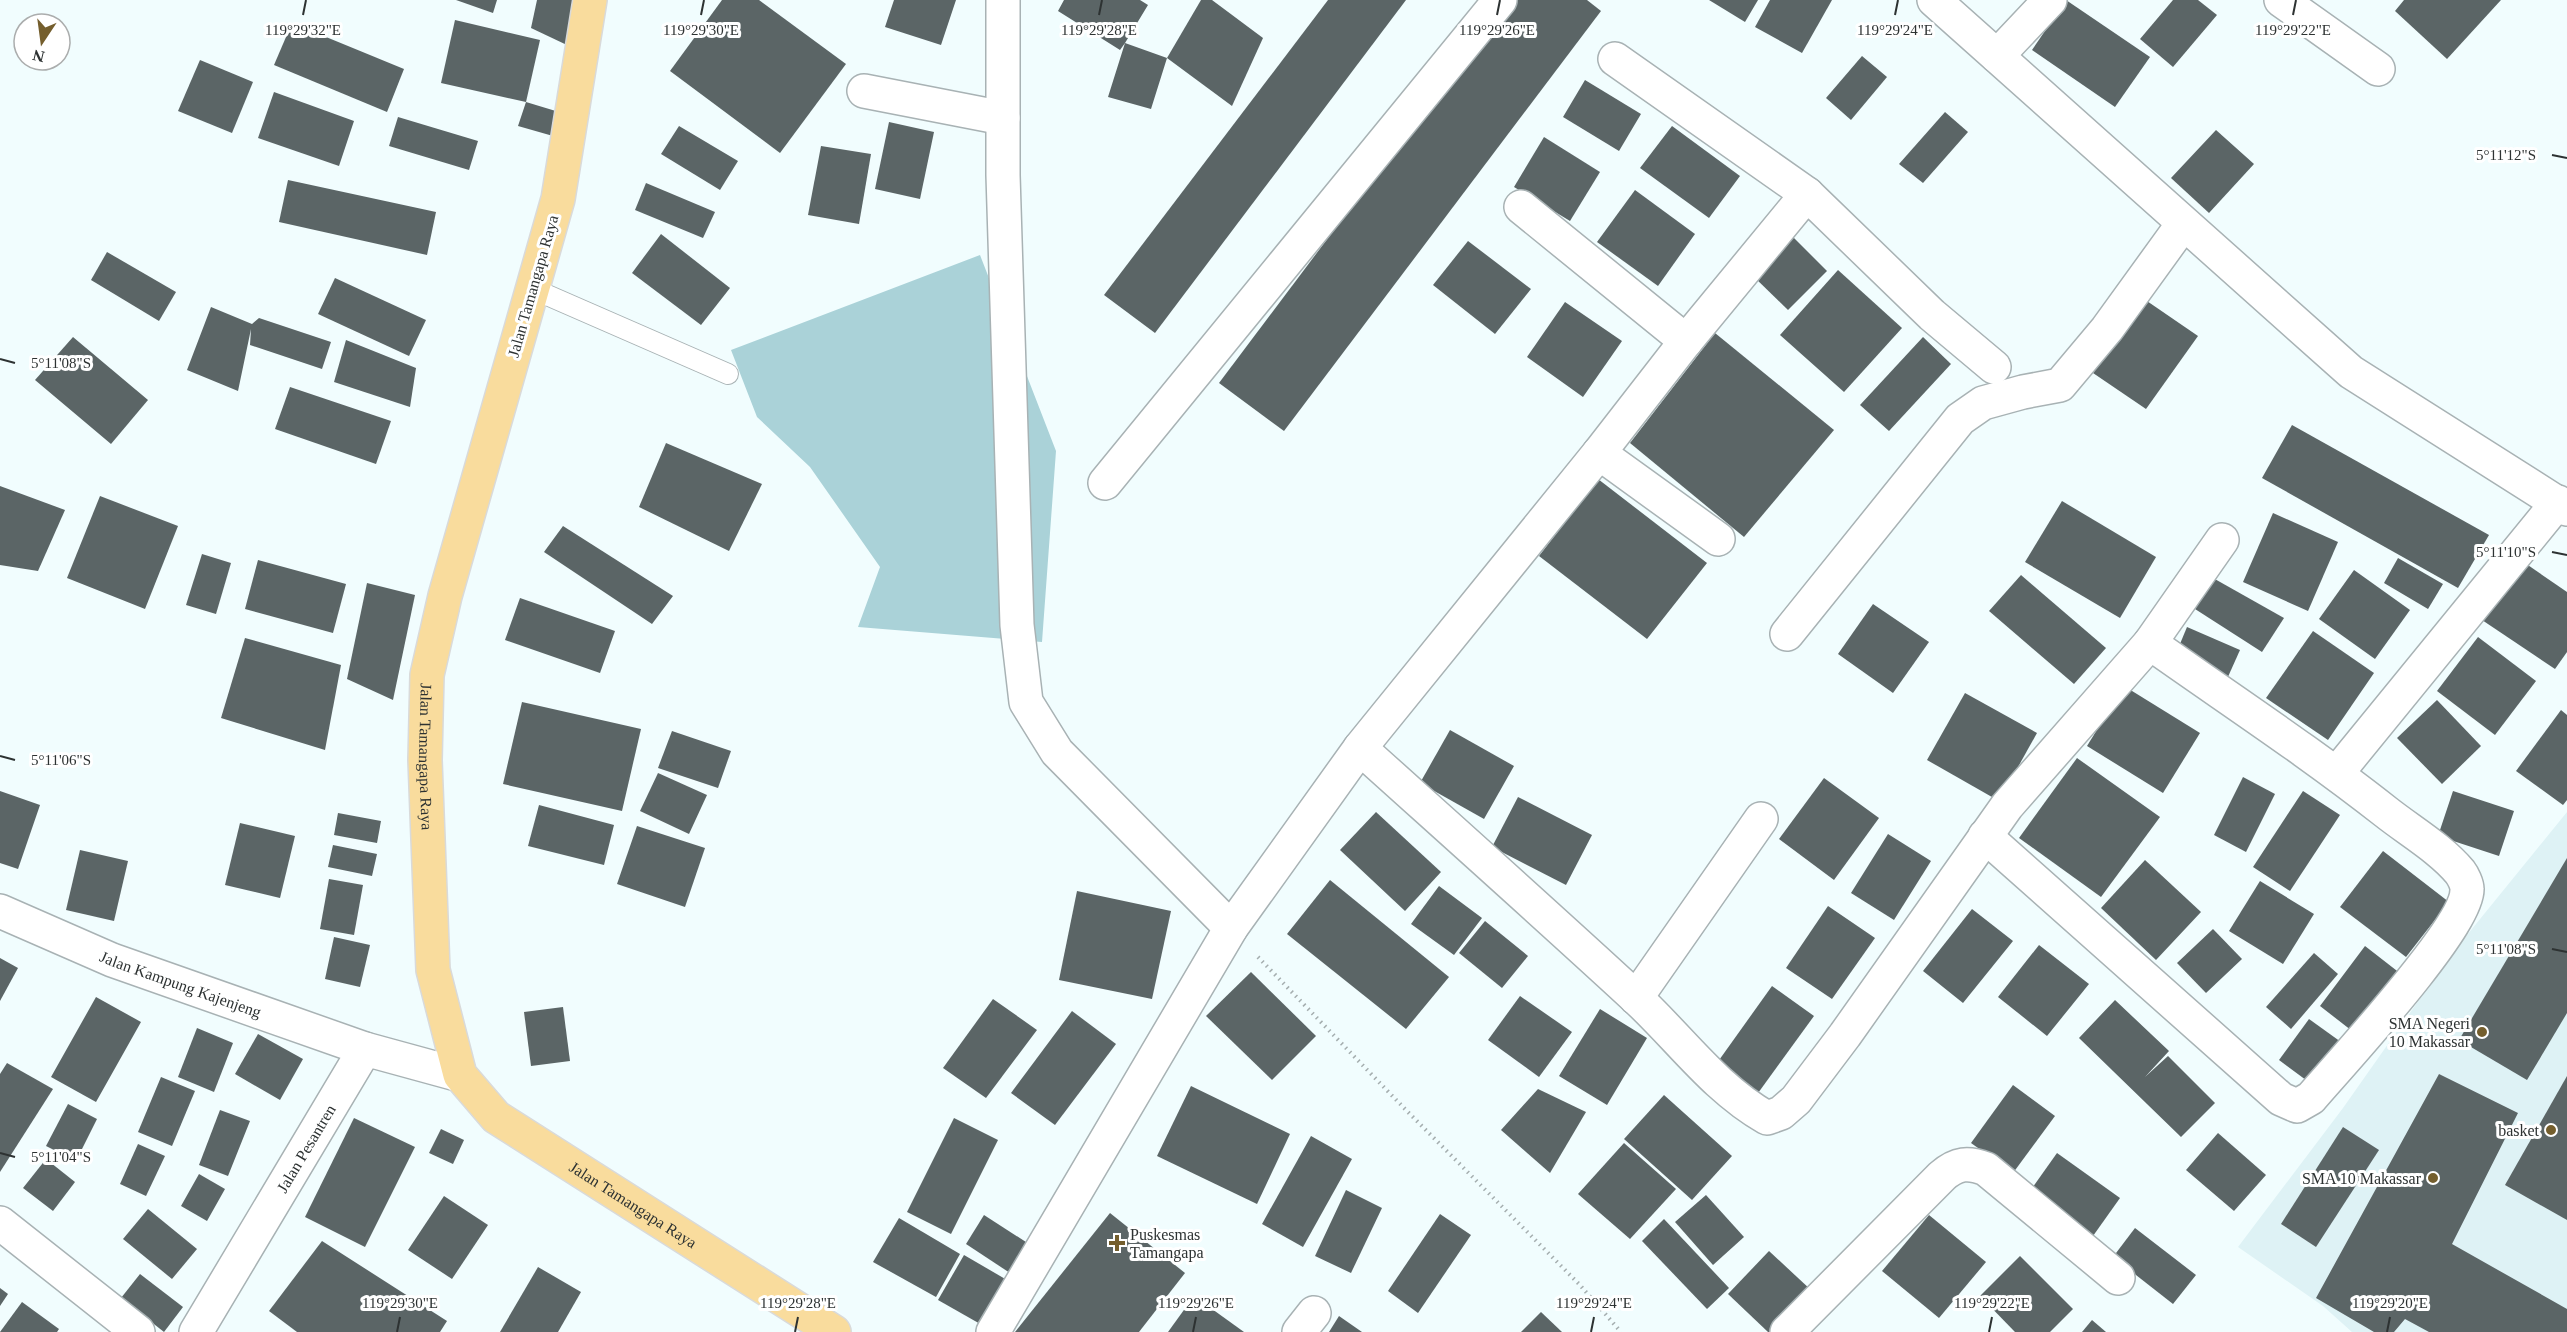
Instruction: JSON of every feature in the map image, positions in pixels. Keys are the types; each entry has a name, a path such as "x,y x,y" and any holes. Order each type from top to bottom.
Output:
{"main road":[{"name":"Jalan Tamangapa Raya","path":"590,0 558,199 531,288 446,596 427,675 425,760 433,970 460,1075 495,1117 834,1332"}],"street":[{"path":"1003,0 1003,175 1017,625 1026,702 1057,752 1231,928"},
{"path":"1105,483 1500,0"},
{"path":"1934,0 2351,372 2562,505 2337,774"},
{"path":"1996,56 2050,0"},
{"path":"2281,0 2378,69"},
{"path":"1615,59 1807,194 1932,315 1994,367"},
{"path":"864,91 1003,117"},
{"path":"993,1332 1231,928 1360,748 1599,453 1686,341 1807,194"},
{"path":"1521,207 1686,341"},
{"path":"1787,634 1960,418 1983,403 2060,385 2107,329 2183,224"},
{"path":"1599,453 1718,538"},
{"path":"1360,748 1636,998 1716,1083 1767,1118 1781,1113 1796,1100 1845,1035 2007,806 2150,643 2222,540"},
{"path":"1985,836 2281,1099 2296,1106 2311,1098 2412,980 2454,924 2465,903 2468,887 2460,873 2442,856 2337,774 2150,643"},
{"path":"1636,998 1761,819"},
{"name":"Jalan Kampung Kajenjeng","path":"0,911 112,960 365,1049"},
{"path":"365,1049 460,1075"},
{"name":"Jalan Pesantren","path":"196,1332 365,1049"},
{"path":"1787,1332 1942,1176 1953,1167 1965,1164 1986,1168 2118,1278"},
{"path":"0,1223 138,1332"}],"lane":[{"path":"531,288 728,374"}],"path":[{"path":"1231,928 1397,1101 1579,1284 1622,1332"}],"shaded area":[{"path":"980,255 1056,451 1042,642 858,627 880,567 810,467 757,417 731,350"},
{"name":"SMA Negeri 10 Makassar","path":"2567,812 2567,1332 2352,1332 2323,1306 2238,1247 2343,1108 2450,956"}],"building":[{"path":"456,0 497,0 493,13"},
{"path":"537,0 575,0 569,46 531,28"},
{"path":"722,0 759,0 846,64 780,153 670,71"},
{"path":"894,0 956,0 941,45 885,27"},
{"path":"1064,0 1140,0 1148,5 1120,50 1058,11"},
{"path":"1201,0 1212,0 1263,38 1232,106 1167,58"},
{"path":"1328,0 1406,0 1155,333 1104,295"},
{"path":"1507,0 1587,0 1601,11 1284,431 1219,383"},
{"path":"1709,0 1758,0 1745,22"},
{"path":"1770,0 1832,0 1802,53 1755,27"},
{"path":"2066,0 2150,57 2115,107 2032,50"},
{"path":"2173,0 2198,0 2217,15 2173,67 2140,39"},
{"path":"2404,0 2501,0 2447,59 2395,11"},
{"path":"455,20 540,40 526,102 441,83"},
{"path":"292,23 404,69 387,112 274,65"},
{"path":"1125,43 1167,58 1151,109 1108,97"},
{"path":"1862,56 1887,77 1851,120 1826,98"},
{"path":"200,60 253,82 232,133 178,111"},
{"path":"1585,80 1641,114 1619,151 1563,117"},
{"path":"274,92 354,121 339,166 258,138"},
{"path":"526,102 559,112 553,136 518,126"},
{"path":"1945,112 1968,132 1923,183 1899,164"},
{"path":"398,117 478,141 469,170 389,146"},
{"path":"889,122 934,132 920,199 875,189"},
{"path":"679,126 738,161 720,190 661,154"},
{"path":"1672,126 1740,176 1709,218 1640,168"},
{"path":"2216,130 2254,164 2209,213 2171,178"},
{"path":"1544,137 1600,172 1570,221 1514,187"},
{"path":"821,146 871,154 859,224 808,215"},
{"path":"288,180 436,212 427,255 279,222"},
{"path":"646,183 715,212 703,238 635,210"},
{"path":"1635,190 1695,234 1658,286 1597,242"},
{"path":"661,234 730,288 701,325 632,273"},
{"path":"1790,234 1827,271 1788,310 1751,274"},
{"path":"1468,241 1531,289 1495,334 1433,285"},
{"path":"107,252 176,292 159,321 91,280"},
{"path":"1838,270 1902,328 1844,392 1780,335"},
{"path":"335,278 426,320 409,356 318,314"},
{"path":"2144,299 2198,336 2146,409 2093,373"},
{"path":"1565,302 1622,341 1583,397 1527,357"},
{"path":"211,307 252,324 259,318 331,342 322,369 250,345 251,329 238,391 187,370"},
{"path":"1715,333 1834,430 1744,537 1630,443"},
{"path":"73,337 148,400 111,444 35,380"},
{"path":"1923,337 1951,364 1889,431 1860,405"},
{"path":"346,340 416,368 410,407 334,382"},
{"path":"290,387 391,421 376,464 275,429"},
{"path":"2292,425 2489,535 2458,588 2262,478"},
{"path":"666,443 762,484 729,551 639,507"},
{"path":"1598,479 1707,563 1647,639 1539,556"},
{"path":"0,486 65,510 38,571 0,565"},
{"path":"100,496 178,526 145,609 67,578"},
{"path":"2062,501 2156,557 2120,618 2025,562"},
{"path":"2273,513 2338,542 2308,611 2243,582"},
{"path":"563,526 673,596 652,624 544,552"},
{"path":"202,554 231,563 216,614 186,605"},
{"path":"2398,558 2443,584 2428,609 2384,583"},
{"path":"258,560 346,584 333,633 245,609"},
{"path":"2522,561 2567,592 2567,652 2555,669 2482,620"},
{"path":"2354,570 2410,610 2375,659 2319,619"},
{"path":"2021,575 2106,648 2074,684 1989,611"},
{"path":"2213,578 2284,618 2262,652 2195,609"},
{"path":"367,583 415,595 393,700 347,679"},
{"path":"520,598 615,631 600,673 505,640"},
{"path":"1873,604 1929,642 1893,693 1838,654"},
{"path":"2187,627 2240,650 2227,679 2175,656"},
{"path":"2313,631 2374,673 2328,740 2266,698"},
{"path":"2478,637 2536,681 2495,735 2437,691"},
{"path":"245,638 341,665 325,750 221,718"},
{"path":"2124,686 2200,733 2163,793 2087,746"},
{"path":"1965,693 2037,733 1999,801 1927,760"},
{"path":"2437,700 2481,746 2442,784 2397,738"},
{"path":"522,702 641,729 622,811 503,784"},
{"path":"2561,710 2567,715 2567,800 2563,805 2516,771"},
{"path":"1450,730 1514,766 1484,819 1420,783"},
{"path":"672,731 731,751 718,788 658,768"},
{"path":"2077,758 2160,817 2101,897 2019,838"},
{"path":"658,773 707,795 689,834 640,811"},
{"path":"2243,777 2275,794 2246,852 2214,835"},
{"path":"1824,778 1879,818 1834,880 1779,839"},
{"path":"0,791 40,805 18,869 0,863"},
{"path":"2303,791 2340,815 2290,891 2253,867"},
{"path":"2453,791 2514,811 2499,856 2438,836"},
{"path":"1518,797 1592,835 1566,885 1492,847"},
{"path":"539,805 614,825 604,865 528,846"},
{"path":"1376,812 1441,872 1405,911 1340,850"},
{"path":"338,813 381,821 377,843 334,835"},
{"path":"240,823 295,836 280,898 225,885"},
{"path":"637,826 705,848 685,907 617,884"},
{"path":"1888,834 1931,861 1894,920 1851,893"},
{"path":"333,845 377,854 372,876 328,867"},
{"path":"80,850 128,861 114,921 66,910"},
{"path":"2383,851 2449,902 2406,957 2340,907"},
{"path":"2567,858 2567,1013 2527,1080 2459,1040"},
{"path":"2145,860 2201,912 2156,960 2101,908"},
{"path":"329,879 363,885 354,935 320,929"},
{"path":"1330,880 1449,977 1406,1029 1287,934"},
{"path":"2260,881 2314,914 2283,964 2229,931"},
{"path":"1439,886 1482,918 1454,955 1411,924"},
{"path":"1077,891 1171,911 1152,999 1059,980"},
{"path":"1828,906 1875,938 1832,999 1786,968"},
{"path":"1972,909 2013,941 1963,1003 1923,971"},
{"path":"1485,921 1528,956 1502,988 1459,953"},
{"path":"2213,929 2242,959 2206,993 2177,963"},
{"path":"334,937 370,945 360,987 325,979"},
{"path":"2039,945 2089,984 2047,1036 1998,997"},
{"path":"2365,946 2401,974 2356,1034 2320,1006"},
{"path":"2314,953 2338,974 2291,1029 2266,1007"},
{"path":"0,958 18,968 0,1001"},
{"path":"1251,972 1316,1036 1272,1080 1206,1016"},
{"path":"1772,986 1814,1016 1753,1100 1712,1070"},
{"path":"1520,996 1572,1032 1539,1077 1488,1040"},
{"path":"96,997 141,1022 96,1102 51,1077"},
{"path":"993,999 1037,1030 986,1098 943,1068"},
{"path":"2115,1000 2169,1051 2145,1077 2168,1056 2215,1103 2181,1137 2079,1038"},
{"path":"563,1007 570,1061 531,1066 524,1012"},
{"path":"1600,1009 1647,1038 1607,1105 1559,1076"},
{"path":"1072,1011 1116,1044 1055,1125 1011,1093"},
{"path":"2309,1019 2341,1042 2310,1083 2279,1060"},
{"path":"197,1028 233,1043 214,1092 178,1077"},
{"path":"258,1034 303,1059 280,1100 235,1074"},
{"path":"7,1063 53,1089 0,1172 0,1074"},
{"name":"SMA 10 Makassar","path":"2439,1074 2518,1113 2452,1244 2567,1309 2567,1332 2429,1332 2405,1319 2394,1332 2374,1332 2316,1298"},
{"name":"basket","path":"2567,1076 2567,1220 2505,1185"},
{"path":"161,1077 195,1091 172,1146 138,1132"},
{"path":"2013,1085 2055,1116 2013,1173 1971,1143"},
{"path":"1191,1086 1290,1134 1257,1204 1157,1156"},
{"path":"1538,1089 1586,1112 1550,1173 1501,1130"},
{"path":"1664,1095 1732,1156 1692,1200 1624,1139"},
{"path":"68,1104 97,1119 76,1161 46,1146"},
{"path":"220,1110 250,1121 228,1176 199,1165"},
{"path":"354,1118 415,1147 365,1247 305,1217"},
{"path":"954,1118 998,1140 951,1234 907,1212"},
{"path":"2343,1127 2379,1150 2316,1247 2281,1224"},
{"path":"441,1129 464,1140 453,1164 429,1153"},
{"path":"2218,1133 2266,1175 2234,1211 2186,1170"},
{"path":"1311,1136 1352,1159 1303,1247 1262,1224"},
{"path":"1624,1143 1676,1189 1630,1239 1578,1194"},
{"path":"138,1144 165,1156 146,1196 120,1184"},
{"path":"2057,1153 2120,1198 2093,1236 2030,1191"},
{"path":"46,1159 75,1182 53,1211 23,1188"},
{"path":"199,1174 225,1189 207,1221 181,1206"},
{"path":"1346,1190 1382,1208 1351,1273 1315,1256"},
{"path":"1706,1195 1744,1237 1713,1265 1675,1222"},
{"path":"444,1196 488,1225 452,1279 408,1250"},
{"path":"148,1209 197,1249 172,1279 123,1239"},
{"name":"Puskesmas Tamangapa","path":"1110,1213 1185,1273 1139,1332 1015,1332"},
{"path":"1440,1214 1471,1235 1418,1313 1388,1291"},
{"path":"984,1215 1029,1244 1010,1273 966,1244"},
{"path":"1929,1215 1986,1262 1939,1318 1882,1271"},
{"path":"899,1218 960,1254 936,1297 873,1262"},
{"path":"1664,1219 1729,1288 1707,1309 1642,1241"},
{"path":"2135,1228 2196,1275 2173,1304 2113,1257"},
{"path":"322,1241 447,1321 440,1332 297,1332 269,1311"},
{"path":"1769,1251 1811,1290 1772,1332 1768,1332 1728,1294"},
{"path":"964,1255 1007,1280 982,1325 938,1300"},
{"path":"2020,1256 2073,1309 2050,1332 2015,1332 1980,1296"},
{"path":"538,1267 581,1292 558,1332 500,1332"},
{"path":"140,1274 183,1307 164,1332 121,1298"},
{"path":"0,1288 8,1294 0,1306"},
{"path":"1194,1296 1244,1332 1168,1332"},
{"path":"22,1302 59,1329 57,1332 0,1332"},
{"path":"1541,1312 1562,1332 1521,1332"},
{"path":"1339,1316 1362,1332 1329,1332"},
{"path":"2092,1320 2106,1332 2082,1332"}],"place":[{"name":"SMA Negeri 10 Makassar","path":"2482,1032"},
{"name":"basket","path":"2551,1130"},
{"name":"SMA 10 Makassar","path":"2433,1178"},
{"name":"Puskesmas Tamangapa","path":"1117,1243"}]}
